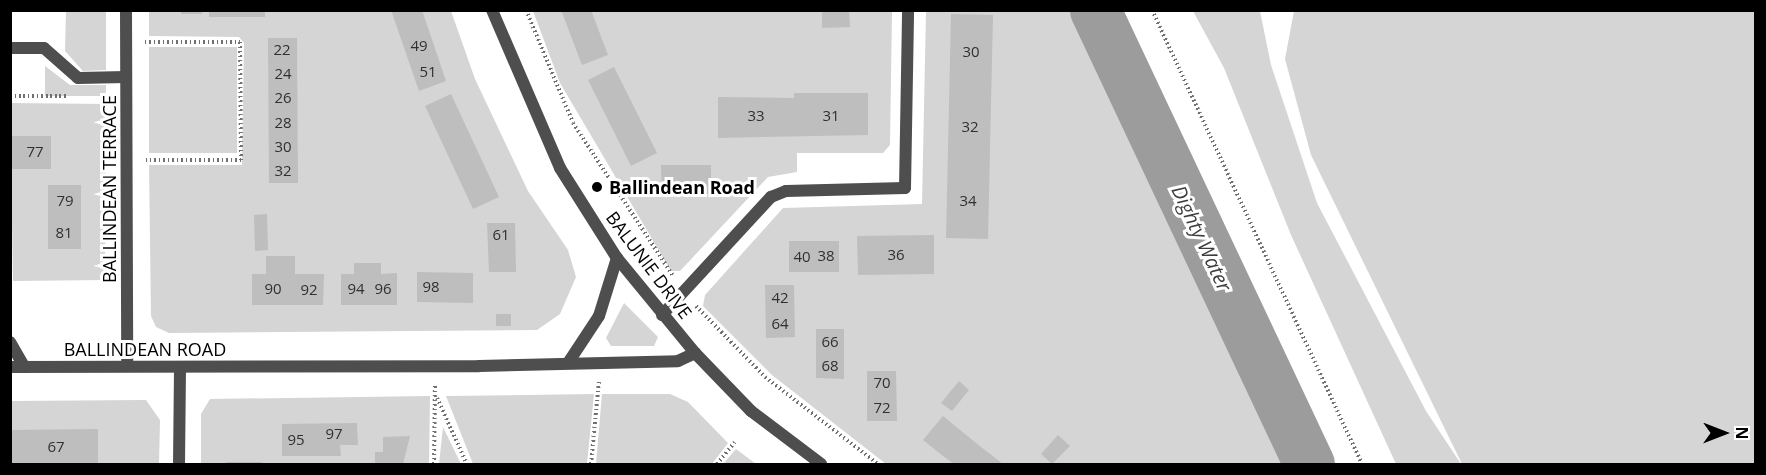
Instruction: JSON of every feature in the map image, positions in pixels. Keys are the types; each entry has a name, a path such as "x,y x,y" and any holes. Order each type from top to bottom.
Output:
{"street":[{"name":"BALLINDEAN TERRACE","path":"126,10 127,366"},
{"name":"BALUNIE DRIVE","path":"492,10 560,168 617,258 695,354 751,411 821,465"},
{"path":"663,315 771,197 786,191 905,188 908,10"},
{"path":"10,48 44,48 78,78 126,77"},
{"path":"568,363 599,315 617,258"},
{"path":"10,342 24,366"},
{"name":"BALLINDEAN ROAD","path":"10,367 435,366 678,361 695,354"},
{"path":"179,465 180,367"}],"path":[{"path":"526,10 573,123 619,201 684,291 765,377 878,465"},
{"path":"1152,10 1362,465"},
{"path":"126,42 240,42 241,160 127,160"},
{"path":"591,465 601,362"},
{"path":"434,465 435,366"},
{"path":"435,395 467,465"},
{"path":"717,465 735,442"}],"shaded area":[{"path":"66,11 106,11 106,70 83,71 65,51"},
{"path":"149,11 451,11 475,79 528,191 568,250 576,277 560,314 537,330 169,333 156,327 151,316 149,165 242,165 244,43 239,37 149,36"},
{"path":"533,11 892,11 890,145 883,153 797,153 797,172 768,177 680,271 671,271 560,83"},
{"path":"926,11 1095,11 1309,464 886,464 772,375 703,306 705,295 783,208 922,204"},
{"path":"1193,11 1260,11 1271,65 1317,203 1426,411 1461,464 1396,464 1291,235 1224,68"},
{"path":"1294,11 1755,11 1755,464 1462,464 1311,155 1285,59"},
{"path":"149,47 237,47 237,153 149,153"},
{"path":"45,66 70,85 106,85 106,96 45,96"},
{"path":"10,103 106,104 105,280 13,281"},
{"path":"624,303 658,337 654,346 611,346 606,338"},
{"path":"594,394 587,464 473,464 446,396"},
{"path":"602,394 670,394 688,402 728,443 712,464 596,464"},
{"path":"430,396 429,464 201,464 201,414 210,399"},
{"path":"146,400 160,420 159,464 11,464 10,401"},
{"path":"443,427 461,464 439,464"},
{"path":"736,449 756,464 723,464"}],"building":[{"path":"181,10 202,10 202,14 181,14"},
{"path":"209,10 265,10 265,17 209,17"},
{"path":"391,10 422,10 446,81 419,91"},
{"path":"561,10 591,10 608,55 582,65"},
{"path":"822,10 849,10 850,27 822,28"},
{"path":"951,14 993,15 988,239 946,238"},
{"path":"268,38 297,38 298,183 269,183"},
{"path":"614,67 657,153 631,166 588,80"},
{"path":"794,93 868,93 868,135 718,138 718,97 794,98"},
{"path":"451,94 499,197 473,209 425,106"},
{"path":"10,136 51,136 51,169 10,169"},
{"path":"661,165 711,165 711,194 662,194"},
{"path":"48,185 81,185 81,249 48,249"},
{"path":"267,214 268,250 255,251 254,215"},
{"path":"487,223 515,223 516,272 489,272"},
{"path":"934,235 934,274 858,275 857,236"},
{"path":"789,241 839,241 839,272 789,272"},
{"path":"266,256 295,256 295,274 324,274 323,305 252,305 252,274 266,274"},
{"path":"354,263 381,263 381,274 397,273 397,305 341,305 341,274 354,274"},
{"path":"417,272 473,273 473,303 417,302"},
{"path":"765,285 794,285 795,337 766,338"},
{"path":"496,314 511,314 511,326 496,326"},
{"path":"816,329 844,329 844,379 816,378"},
{"path":"867,371 896,371 897,421 867,421"},
{"path":"959,381 969,390 952,411 941,403"},
{"path":"943,416 1003,464 954,464 923,440"},
{"path":"357,423 358,445 340,445 341,456 282,456 282,424"},
{"path":"98,429 98,464 10,464 10,430"},
{"path":"1058,435 1070,446 1052,464 1041,454"},
{"path":"410,436 403,464 375,464 375,452 383,452 383,437"},
{"path":"226,462 262,462 262,464 226,464"}],"waterway":[{"name":"Dighty Water","path":"1095,10 1309,464"}],"place":[{"name":"Ballindean Road","path":"597,187"}]}
